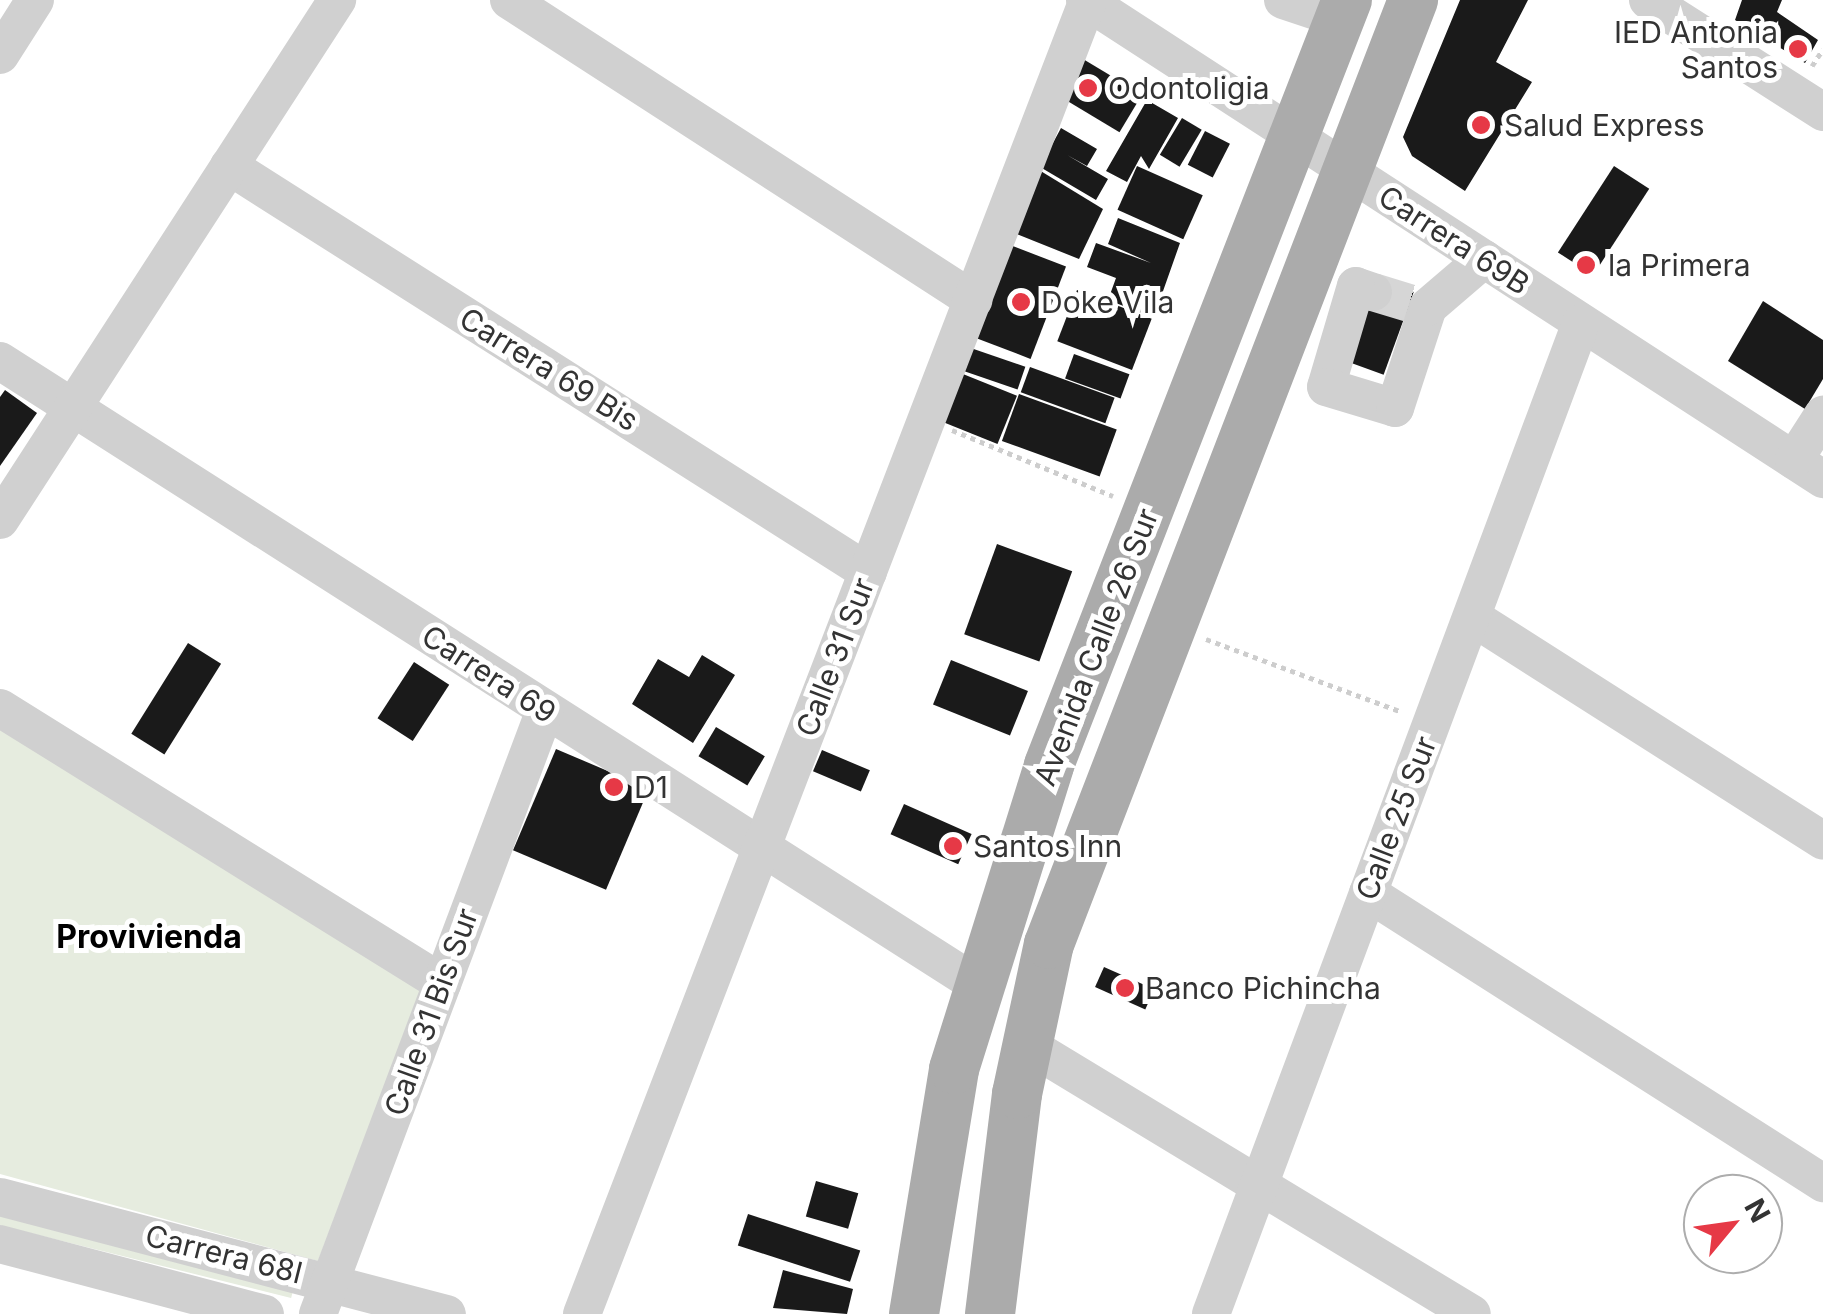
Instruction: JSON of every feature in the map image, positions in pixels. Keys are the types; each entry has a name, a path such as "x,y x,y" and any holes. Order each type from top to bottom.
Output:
{"main road":[{"name":"Avenida Calle 26 Sur","path":"990,1314 1026,1044 1086,842 1350,171 1413,0"},
{"name":"Avenida Calle 26 Sur","path":"914,1314 935,1156 978,985 1050,764 1344,10"}],"street":[{"path":"0,55 35,0"},
{"path":"0,520 337,0"},
{"path":"509,0 972,300"},
{"name":"Calle 31 Sur","path":"582,1314 1087,0"},
{"name":"Carrera 69B","path":"1087,0 1808,470"},
{"path":"1282,0 1344,10"},
{"path":"1648,0 1695,14 1823,112"},
{"name":"Carrera 69 Bis","path":"229,166 868,572"},
{"path":"1374,292 1356,286 1326,388 1395,408 1418,305 1484,260"},
{"name":"Calle 25 Sur","path":"1211,1314 1581,323"},
{"name":"Carrera 69","path":"0,361 978,985"},
{"path":"1808,470 1823,415"},
{"path":"1472,616 1823,841"},
{"path":"0,708 442,983"},
{"name":"Calle 31 Bis Sur","path":"324,1298 545,710"},
{"path":"1368,893 1823,1182"},
{"path":"1026,1044 1260,1181 1472,1314"},
{"name":"Carrera 68I","path":"0,1197 324,1298 447,1314"},
{"name":"Carrera 68I","path":"0,1244 265,1314"}],"path":[{"path":"1823,49 1812,66 1823,73"},
{"path":"926,420 1121,499"},
{"path":"1198,636 1432,723"}],"shaded area":[{"path":"0,729 421,990 318,1261 0,1174"},
{"path":"0,1209 295,1283 291,1298 0,1225"}],"building":[{"path":"1460,0 1528,0 1496,62 1532,82 1465,191 1412,156 1403,137"},
{"path":"1742,0 1782,0 1777,12 1818,40 1805,63 1735,20"},
{"path":"1083,59 1142,95 1119,132 1060,97"},
{"path":"1147,100 1178,118 1149,169 1141,156 1127,182 1106,171"},
{"path":"1182,118 1202,130 1180,167 1160,155"},
{"path":"1061,128 1097,149 1087,166 1067,155 1108,179 1096,200 1040,167"},
{"path":"1205,131 1230,144 1213,178 1188,165"},
{"path":"1137,166 1203,195 1183,239 1117,210"},
{"path":"1614,166 1649,189 1593,275 1558,252"},
{"path":"1039,170 1103,209 1079,259 1009,231"},
{"path":"1118,218 1180,243 1162,294 1143,287 1160,295 1152,317 1108,300 1116,278 1087,267 1096,243 1151,263 1108,244"},
{"name":"Doke Vila","path":"1010,245 1066,267 1031,359 975,337"},
{"path":"1378,279 1414,292 1384,375 1348,362"},
{"path":"1077,290 1152,319 1132,370 1057,341"},
{"path":"1763,301 1823,340 1823,379 1805,409 1728,361"},
{"path":"962,345 1025,367 1018,390 954,368"},
{"path":"1074,354 1129,374 1121,399 1065,378"},
{"path":"1030,367 1115,398 1105,423 1021,392"},
{"path":"953,370 1017,396 997,444 934,418"},
{"path":"5,390 37,413 0,466 0,397"},
{"path":"1019,394 1117,430 1100,477 1002,441"},
{"path":"997,544 1072,571 1039,662 964,634"},
{"path":"188,643 221,664 164,754 131,734"},
{"path":"702,655 735,675 693,743 632,704 658,659 689,677"},
{"path":"951,660 1028,691 1010,736 933,705"},
{"path":"414,662 449,685 413,741 378,718"},
{"path":"716,727 765,756 747,786 698,756"},
{"path":"556,749 649,788 606,890 513,850"},
{"path":"822,750 870,770 861,791 813,771"},
{"path":"904,804 972,834 958,864 891,834"},
{"name":"Banco Pichincha","path":"1104,967 1154,989 1145,1009 1095,987"},
{"path":"816,1181 858,1193 848,1229 806,1217"},
{"path":"748,1214 860,1250 850,1282 738,1245"},
{"path":"783,1270 853,1289 847,1314 773,1308"}],"tunnel":[{"path":"1373,292 1410,303"}],"place":[{"name":"IED Antonia Santos","path":"1798,49"},
{"name":"Odontoligia","path":"1088,88"},
{"name":"Salud Express","path":"1481,125"},
{"name":"la Primera","path":"1586,265"},
{"name":"Doke Vila","path":"1021,302"},
{"name":"D1","path":"614,787"},
{"name":"Santos Inn","path":"953,846"},
{"name":"Banco Pichincha","path":"1125,988"}],"district":[{"name":"Provivienda","path":"149,937"}]}
